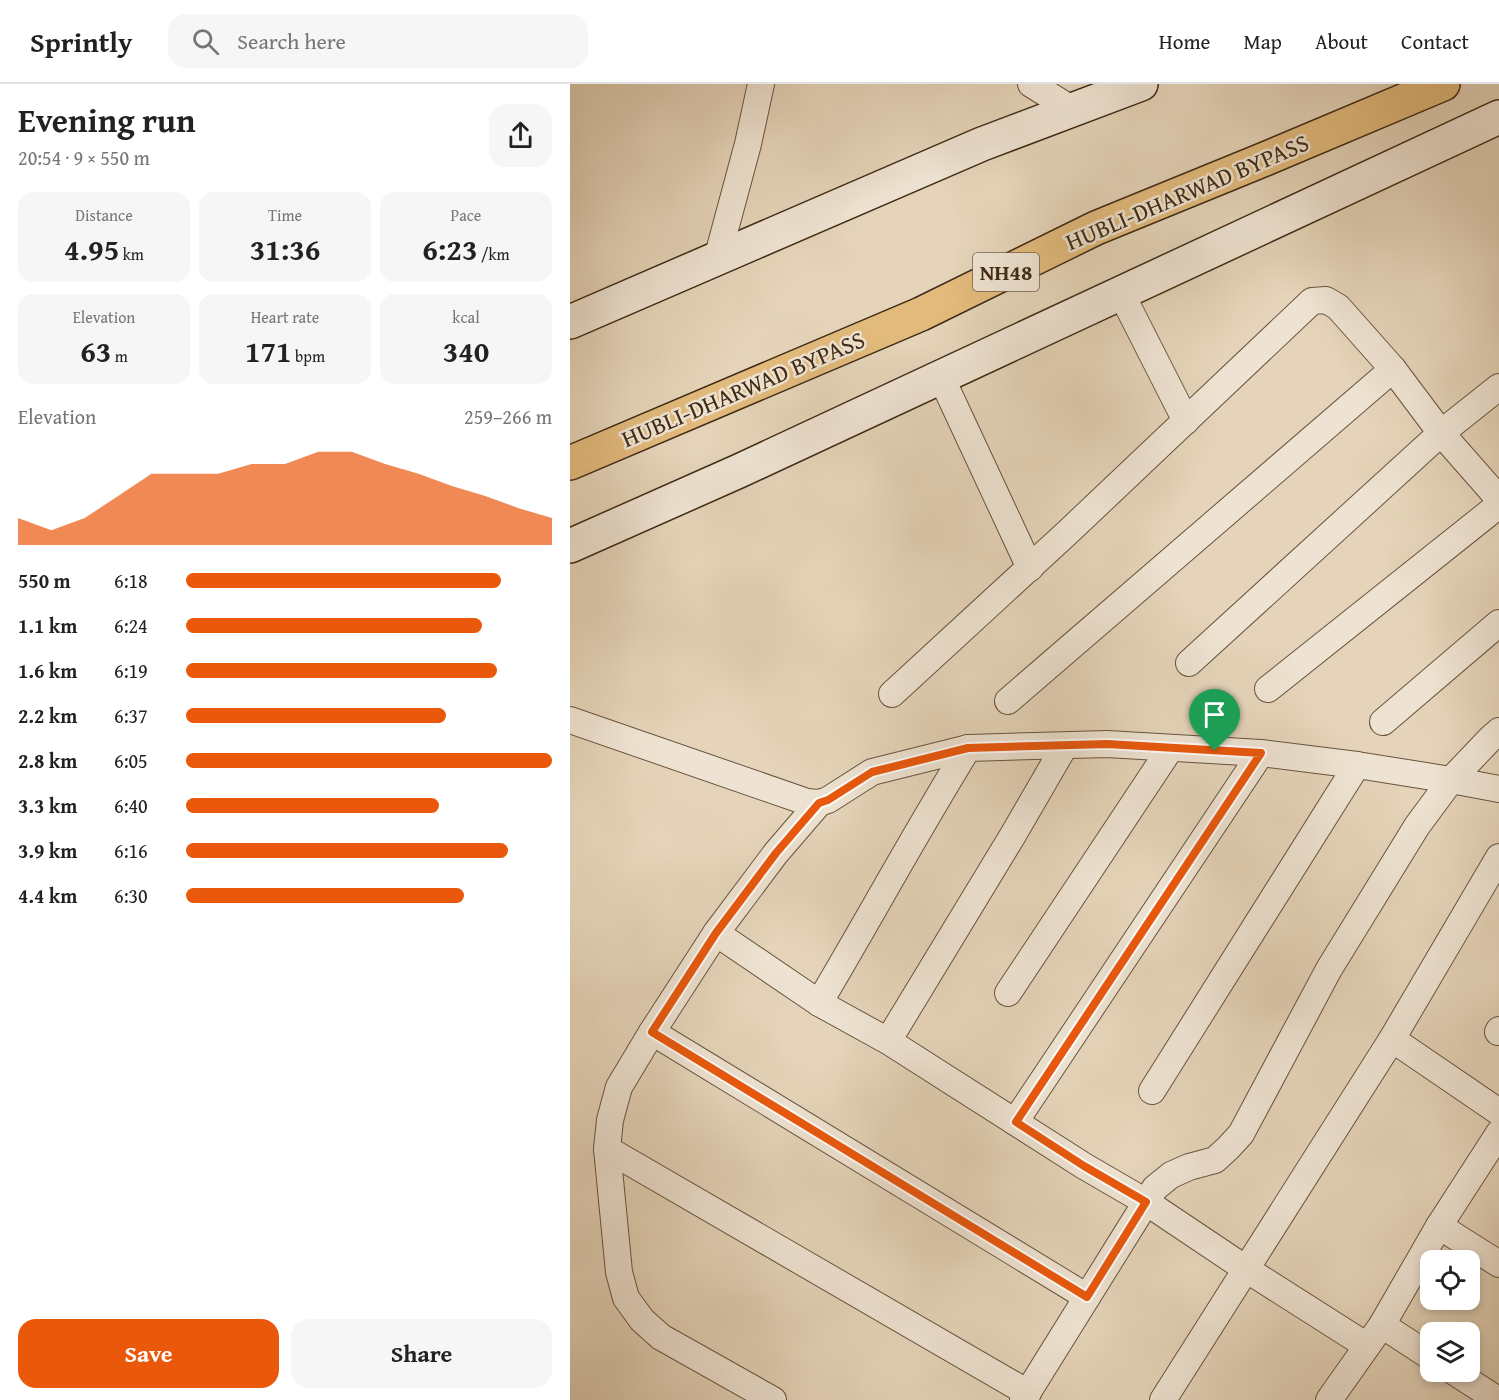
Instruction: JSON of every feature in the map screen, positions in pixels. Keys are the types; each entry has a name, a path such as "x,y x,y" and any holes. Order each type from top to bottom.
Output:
{"highway":[{"name":"HUBLI-DHARWAD BYPASS","path":"570,463 921,314 1096,228 1443,84"}],"street":[{"path":"717,259 748,144 761,84"},
{"path":"1031,84 1073,110"},
{"path":"570,322 982,144 1141,84"},
{"path":"570,546 739,471 1499,117"},
{"path":"1121,293 1186,421"},
{"path":"892,694 1030,568 1312,301 1326,300 1338,307 1393,369 1441,433 1499,499"},
{"path":"1008,701 1393,369"},
{"path":"941,377 1030,568"},
{"path":"1189,663 1441,433 1499,387"},
{"path":"1268,689 1499,505"},
{"path":"1383,722 1499,623"},
{"path":"570,720 804,800 828,800 872,772 968,748 1107,744 1261,753 1357,765 1499,789"},
{"path":"606,1149 1026,1396 1155,1188 1171,1175 1215,1160 1241,1134 1329,969 1417,826 1451,780 1499,731"},
{"path":"888,1041 1064,747"},
{"path":"819,1003 968,748"},
{"path":"1008,993 1170,749"},
{"path":"1016,1122 1261,753"},
{"path":"1152,1090 1357,765"},
{"path":"773,1400 661,1337 642,1320 626,1298 619,1272 606,1149 610,1120 619,1087 716,933 776,853 804,800"},
{"path":"1163,1400 1392,1039 1499,857"},
{"path":"716,933 819,1003 888,1041 1084,1166 1146,1202 1366,1346"},
{"path":"652,1032 1087,1297"},
{"path":"1392,1039 1499,1112"},
{"path":"1329,1400 1382,1325 1439,1226 1499,1133"},
{"path":"1439,1226 1499,1264"},
{"path":"1382,1325 1420,1350"},
{"path":"1470,1382 1498,1400"}],"route":[{"path":"1107,744 1215,751 1261,753 1016,1122 1084,1166 1146,1202 1087,1297 652,1032 716,933 776,853 819,803 828,800 872,772 968,748 1107,744"}]}
